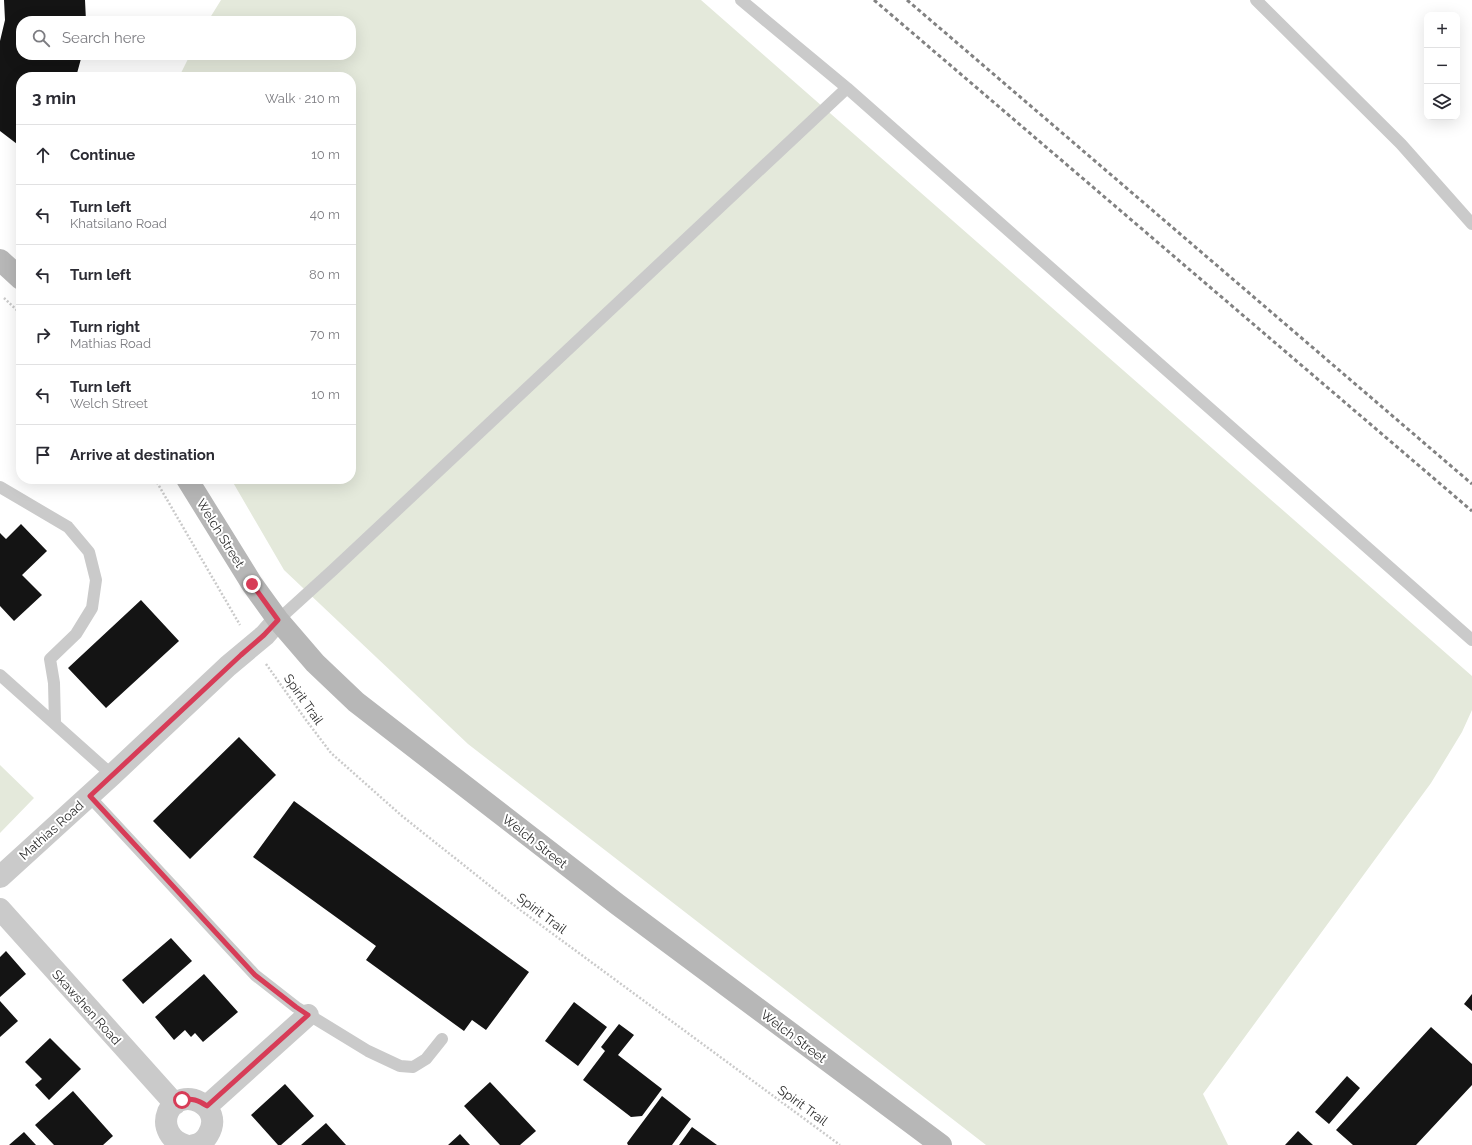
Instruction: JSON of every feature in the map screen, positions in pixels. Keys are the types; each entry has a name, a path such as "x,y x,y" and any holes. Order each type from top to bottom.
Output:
{"street":[{"path":"0,260 16,274"},
{"name":"Welch Street","path":"191,484 252,584 278,620 315,663 356,702 617,904 941,1145"},
{"name":"Mathias Road","path":"0,877 90,796 264,635 278,620"},
{"name":"Skawshen Road","path":"0,910 174,1104"},
{"path":"207,1106 308,1015"},
{"path":"173,1142 167,1129 166,1120 169,1111 174,1104 191,1098 207,1106 212,1116 212,1129 204,1143"}],"lane":[{"path":"741,0 847,88 1472,640"},
{"path":"1256,0 1401,144 1472,224"},
{"path":"278,620 334,570 847,88"},
{"path":"0,487 68,528 89,552 96,580 92,608 76,634 50,659 54,683 55,724"},
{"path":"0,675 112,775"},
{"path":"90,796 255,975 296,1007 368,1051 400,1066 413,1067 426,1059 442,1039"}],"path":[{"path":"0,295 16,309"},
{"path":"158,484 244,630"},
{"name":"Spirit Trail","path":"265,661 331,753 402,816 519,909 840,1145"}],"shaded area":[{"path":"221,0 701,0 1472,676 1472,710 1462,732 1431,783 1203,1094 1228,1145 986,1145 468,744 284,570 234,484 356,484 356,72 182,72 188,60 356,60 356,16 211,16"},
{"path":"0,765 34,798 0,833"}],"building":[{"path":"4,0 85,0 86,16 16,16 16,60 81,60 77,72 16,72 16,143 0,131 0,41 5,20"},
{"path":"21,524 47,551 22,575 42,595 14,621 0,606 0,533 6,539"},
{"path":"141,600 179,641 106,708 68,668"},
{"path":"239,737 276,775 190,859 153,821"},
{"path":"294,801 529,972 486,1030 472,1020 464,1031 366,960 376,946 253,857"},
{"path":"171,938 192,961 143,1004 122,980"},
{"path":"6,951 26,974 0,997 0,957"},
{"path":"204,974 238,1012 203,1042 195,1033 191,1037 185,1030 174,1040 155,1017"},
{"path":"1472,994 1472,1011 1464,1004"},
{"path":"0,1001 18,1021 0,1037"},
{"path":"574,1002 607,1027 578,1066 545,1041"},
{"path":"619,1024 634,1035 618,1055 662,1089 642,1116 631,1117 583,1080 605,1051 601,1047"},
{"path":"1431,1027 1472,1064 1472,1085 1416,1145 1353,1145 1336,1130"},
{"path":"50,1038 81,1069 49,1100 35,1085 42,1079 25,1062"},
{"path":"1347,1076 1360,1088 1329,1124 1315,1112"},
{"path":"490,1082 536,1131 520,1145 500,1145 464,1106"},
{"path":"285,1084 314,1116 281,1145 278,1145 251,1115"},
{"path":"73,1091 113,1136 103,1145 54,1145 35,1125"},
{"path":"662,1096 691,1119 672,1145 628,1145 627,1143"},
{"path":"326,1123 346,1145 301,1145"},
{"path":"692,1127 717,1145 679,1145"},
{"path":"1298,1131 1313,1145 1285,1145"},
{"path":"24,1132 36,1145 9,1145"},
{"path":"460,1134 470,1145 448,1145"}],"railway":[{"path":"874,0 1472,511"},
{"path":"907,0 1472,484"}],"route":[{"path":"182,1100 191,1098 207,1106 308,1015 255,975 90,796 264,635 278,620 252,584"}]}
